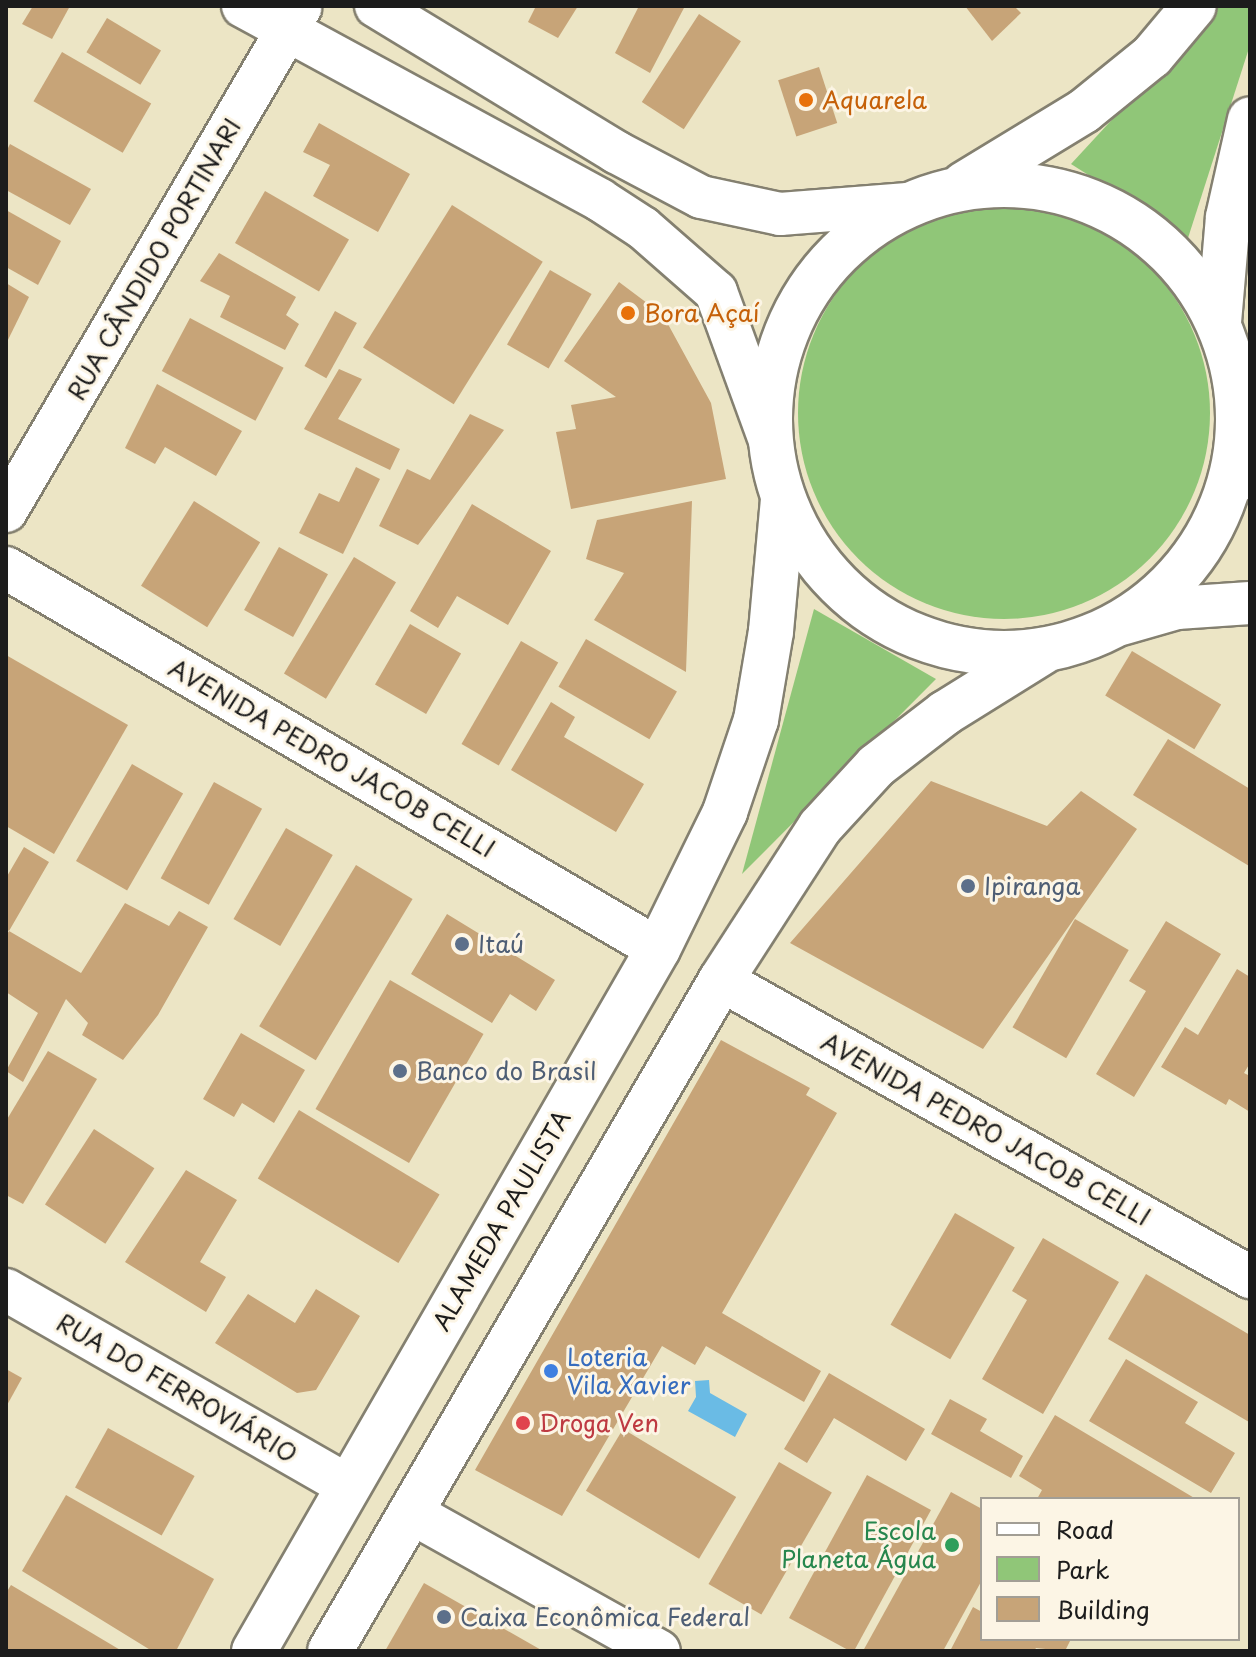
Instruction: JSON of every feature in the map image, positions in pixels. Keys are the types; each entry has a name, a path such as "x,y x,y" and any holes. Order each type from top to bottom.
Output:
{"main road":[{"path":"959,188 1084,111 1152,56 1194,6"},
{"path":"1219,322 1228,217 1250,119"},
{"path":"1022,184 1083,197 1139,227 1185,268 1219,322 1236,381 1244,460 1220,515 1180,578 1121,624 1084,641 1045,651 980,653 917,637 860,604 814,557 783,499 770,440 771,382 787,325 817,275 858,234 908,204 959,188 1022,184"},
{"name":"ALAMEDA PAULISTA","path":"254,1651 658,949 725,812 756,720 771,631 783,499"},
{"path":"330,1651 721,980 820,827 876,766 945,713 1045,651"}],"street":[{"path":"243,6 294,19 643,228 716,292 770,440"},
{"path":"376,6 616,152 701,197 780,214 908,204"},
{"name":"RUA CÂNDIDO PORTINARI","path":"6,511 294,19"},
{"name":"AVENIDA PEDRO JACOB CELLI","path":"6,568 658,949"},
{"path":"1121,624 1177,608 1250,603"},
{"name":"AVENIDA PEDRO JACOB CELLI","path":"721,980 1250,1277"},
{"name":"RUA DO FERROVIÁRIO","path":"6,1290 348,1486"},
{"path":"410,1512 659,1651"}],"green space":[{"path":"1217,6 1250,6 1250,45 1188,238 1071,164"},
{"path":"1004,207 1044,211 1083,222 1119,241 1150,267 1176,298 1195,334 1206,373 1210,413 1206,453 1195,492 1176,528 1150,559 1119,585 1083,604 1044,615 1004,619 964,615 925,604 889,585 858,559 832,528 813,492 802,453 798,413 802,373 813,334 832,298 858,267 889,241 925,222 964,211"},
{"path":"814,609 936,679 742,874"}],"water":[{"path":"709,1380 710,1393 747,1414 735,1437 688,1411 696,1397 695,1381"}],"building":[{"path":"33,6 70,6 52,39 22,24"},
{"path":"536,6 578,6 558,38 528,22"},
{"path":"639,6 685,6 650,73 615,53"},
{"path":"965,6 1014,6 1021,13 992,41"},
{"path":"699,14 741,41 684,129 642,102"},
{"path":"107,18 161,50 140,85 86,52"},
{"path":"62,52 151,103 123,153 34,101"},
{"name":"Aquarela","path":"819,67 837,123 796,136 778,80"},
{"path":"319,123 410,174 378,232 313,196 330,165 303,152"},
{"path":"10,144 91,189 70,225 6,190 6,152"},
{"path":"265,191 349,240 319,291 235,243"},
{"path":"452,205 543,262 454,404 363,347"},
{"path":"6,210 61,241 38,285 6,267"},
{"path":"219,253 296,297 286,315 299,324 285,350 220,317 230,296 200,281"},
{"path":"550,270 592,294 549,368 507,344"},
{"path":"619,282 663,315 711,403 726,479 571,509 556,432 576,429 571,405 616,397 564,361"},
{"path":"6,283 29,297 6,344"},
{"path":"335,311 357,323 326,378 304,366"},
{"path":"190,318 284,368 255,421 162,371"},
{"path":"339,369 362,379 338,419 400,449 390,470 304,429"},
{"path":"157,384 242,431 216,476 165,447 155,464 125,448"},
{"path":"470,414 504,430 418,545 379,526 407,469 430,480"},
{"path":"356,467 380,479 343,554 299,533 319,493 339,502"},
{"path":"194,501 260,542 207,627 141,586"},
{"path":"692,501 686,672 594,620 624,573 586,559 597,520"},
{"path":"472,504 551,551 508,625 457,596 438,628 410,611"},
{"path":"279,547 328,574 293,637 244,610"},
{"path":"354,557 396,582 326,699 284,674"},
{"path":"410,624 461,654 426,714 375,685"},
{"path":"586,639 677,692 649,739 558,687"},
{"path":"521,641 558,662 499,766 462,744"},
{"path":"1132,651 1221,705 1194,749 1105,696"},
{"path":"6,655 128,725 54,854 6,826"},
{"path":"551,702 575,717 564,737 644,784 616,832 511,770"},
{"path":"1168,739 1250,789 1249,866 1133,795"},
{"path":"132,764 183,794 127,890 76,861"},
{"name":"Ipiranga","path":"931,781 1047,826 1081,791 1137,829 983,1049 790,943"},
{"path":"214,782 262,809 209,905 161,878"},
{"path":"286,828 333,855 280,946 234,919"},
{"path":"24,847 49,862 9,931 6,929 6,878"},
{"path":"356,865 413,899 316,1060 259,1026"},
{"path":"125,903 169,926 179,911 208,927 158,1015 123,1060 82,1035 88,1023 66,999 23,1082 6,1071 38,1013 6,992 6,936 9,931 81,973"},
{"name":"Itaú","path":"447,914 555,980 536,1011 510,994 492,1023 411,974"},
{"path":"1075,919 1129,950 1066,1058 1012,1027"},
{"path":"1166,921 1221,954 1134,1097 1096,1074 1146,991 1129,981"},
{"path":"1237,969 1250,977 1250,1063 1244,1073 1250,1076 1250,1112 1229,1099 1226,1105 1161,1067 1185,1027 1198,1035"},
{"name":"Banco do Brasil","path":"390,980 484,1034 409,1163 316,1109"},
{"path":"241,1033 305,1070 274,1123 242,1103 234,1117 203,1099"},
{"path":"721,1040 810,1088 806,1095 837,1113 722,1313 821,1371 804,1402 706,1346 695,1365 662,1346 562,1516 475,1470"},
{"path":"48,1051 97,1079 23,1204 6,1195 6,1121"},
{"path":"299,1110 440,1194 398,1263 258,1179"},
{"path":"94,1129 154,1168 105,1244 45,1204"},
{"path":"186,1170 237,1200 200,1262 226,1277 206,1312 125,1262"},
{"path":"955,1213 1015,1248 950,1359 890,1325"},
{"path":"1043,1238 1119,1282 1043,1414 982,1379 1027,1300 1012,1291"},
{"path":"1146,1274 1250,1335 1249,1422 1108,1339"},
{"path":"316,1289 360,1316 316,1390 297,1393 215,1343 248,1294 295,1323"},
{"path":"1126,1359 1198,1402 1185,1423 1235,1453 1211,1493 1089,1421"},
{"path":"6,1369 22,1378 6,1407"},
{"path":"829,1373 925,1429 906,1461 834,1418 807,1463 784,1449"},
{"path":"950,1399 987,1419 980,1431 1023,1456 1011,1478 931,1434"},
{"path":"1055,1415 1193,1497 1038,1497 1042,1490 1019,1476"},
{"path":"108,1428 195,1476 162,1535 75,1487"},
{"path":"623,1429 736,1497 699,1559 586,1491"},
{"path":"779,1462 832,1492 761,1615 708,1584"},
{"path":"867,1475 931,1510 854,1651 850,1651 789,1618"},
{"name":"Escola Planeta Água","path":"951,1492 980,1508 980,1584 943,1651 863,1651"},
{"path":"66,1495 214,1579 176,1651 152,1651 22,1571"},
{"name":"Caixa Econômica Federal","path":"424,1583 543,1651 385,1651"},
{"path":"11,1585 122,1651 6,1651 6,1593"},
{"path":"973,1607 980,1611 980,1641 1070,1641 1065,1651 1036,1648 1034,1651 950,1651"}],"place":[{"name":"Aquarela","path":"806,100"},
{"name":"Bora Açaí","path":"628,313"},
{"name":"Ipiranga","path":"968,886"},
{"name":"Itaú","path":"462,944"},
{"name":"Banco do Brasil","path":"400,1071"},
{"name":"Loteria Vila Xavier","path":"551,1371"},
{"name":"Droga Ven","path":"523,1423"},
{"name":"Escola Planeta Água","path":"952,1545"},
{"name":"Caixa Econômica Federal","path":"444,1617"}]}
